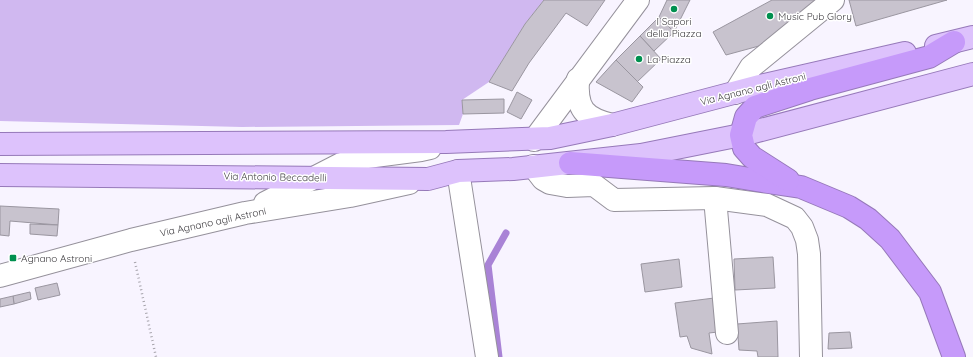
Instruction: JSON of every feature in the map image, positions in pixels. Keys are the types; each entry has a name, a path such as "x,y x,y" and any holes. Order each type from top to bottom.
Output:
{"highway":[{"path":"954,357 930,292 890,239 868,219 849,207 801,187 768,169 752,157 744,148 741,135 746,117 755,107 810,89 929,57 964,40"},
{"path":"551,165 726,175 801,187"}],"main road":[{"name":"Via Agnano agli Astroni","path":"534,140 612,125 735,93 964,40"},
{"path":"0,144 446,142 534,140 551,165 641,155 741,135 973,74"},
{"name":"Via Antonio Beccadelli","path":"0,175 428,179 458,171 551,165"}],"street":[{"path":"534,140 638,0"},
{"path":"735,93 751,67 833,0"},
{"path":"578,80 578,102 586,115 596,121 612,125"},
{"path":"244,213 318,177 341,164 366,156 421,150 446,142"},
{"path":"551,165 543,179 550,183 567,186 594,185 614,200 716,198 767,205 794,218 802,227 807,240 809,254 812,357"},
{"path":"458,171 486,357"},
{"name":"Via Agnano agli Astroni","path":"0,276 131,240 244,213 350,196 428,179"},
{"path":"716,198 727,332"}],"path":[{"path":"131,240 156,357"}],"shaded area":[{"path":"0,0 544,0 525,24 489,82 462,100 463,114 459,125 242,127 0,121"}],"building":[{"path":"544,0 605,0 587,26 566,13 529,63 512,91 489,82 525,24"},
{"name":"I Sapori della Piazza","path":"667,0 690,0 674,32 659,17"},
{"name":"Music Pub Glory","path":"772,0 818,0 759,46 726,55 713,32"},
{"path":"849,0 947,0 856,26"},
{"path":"659,17 674,32 654,51 640,36"},
{"name":"La Piazza","path":"640,36 661,59 637,82 616,60"},
{"path":"616,60 643,87 632,102 596,82"},
{"path":"517,92 532,100 521,119 507,112"},
{"path":"504,99 504,113 463,114 462,100"},
{"path":"0,206 59,209 58,225 10,221 9,236 0,235"},
{"path":"30,224 58,225 57,236 30,234"},
{"path":"773,257 775,288 735,290 734,259"},
{"path":"679,259 682,287 645,292 641,264"},
{"path":"57,283 60,295 38,300 35,288"},
{"path":"30,292 31,299 14,304 13,296"},
{"path":"13,296 14,304 0,307 0,299"},
{"path":"714,298 718,332 709,333 712,354 691,348 687,336 680,337 675,303"},
{"path":"777,321 778,357 758,357 757,351 739,350 737,324"},
{"path":"850,332 852,348 828,349 829,333"}],"waterway":[{"path":"499,357 488,265 506,233"}],"place":[{"name":"I Sapori della Piazza","path":"674,9"},
{"name":"Music Pub Glory","path":"770,16"},
{"name":"La Piazza","path":"639,59"},
{"name":"Agnano Astroni","path":"13,258"}]}
